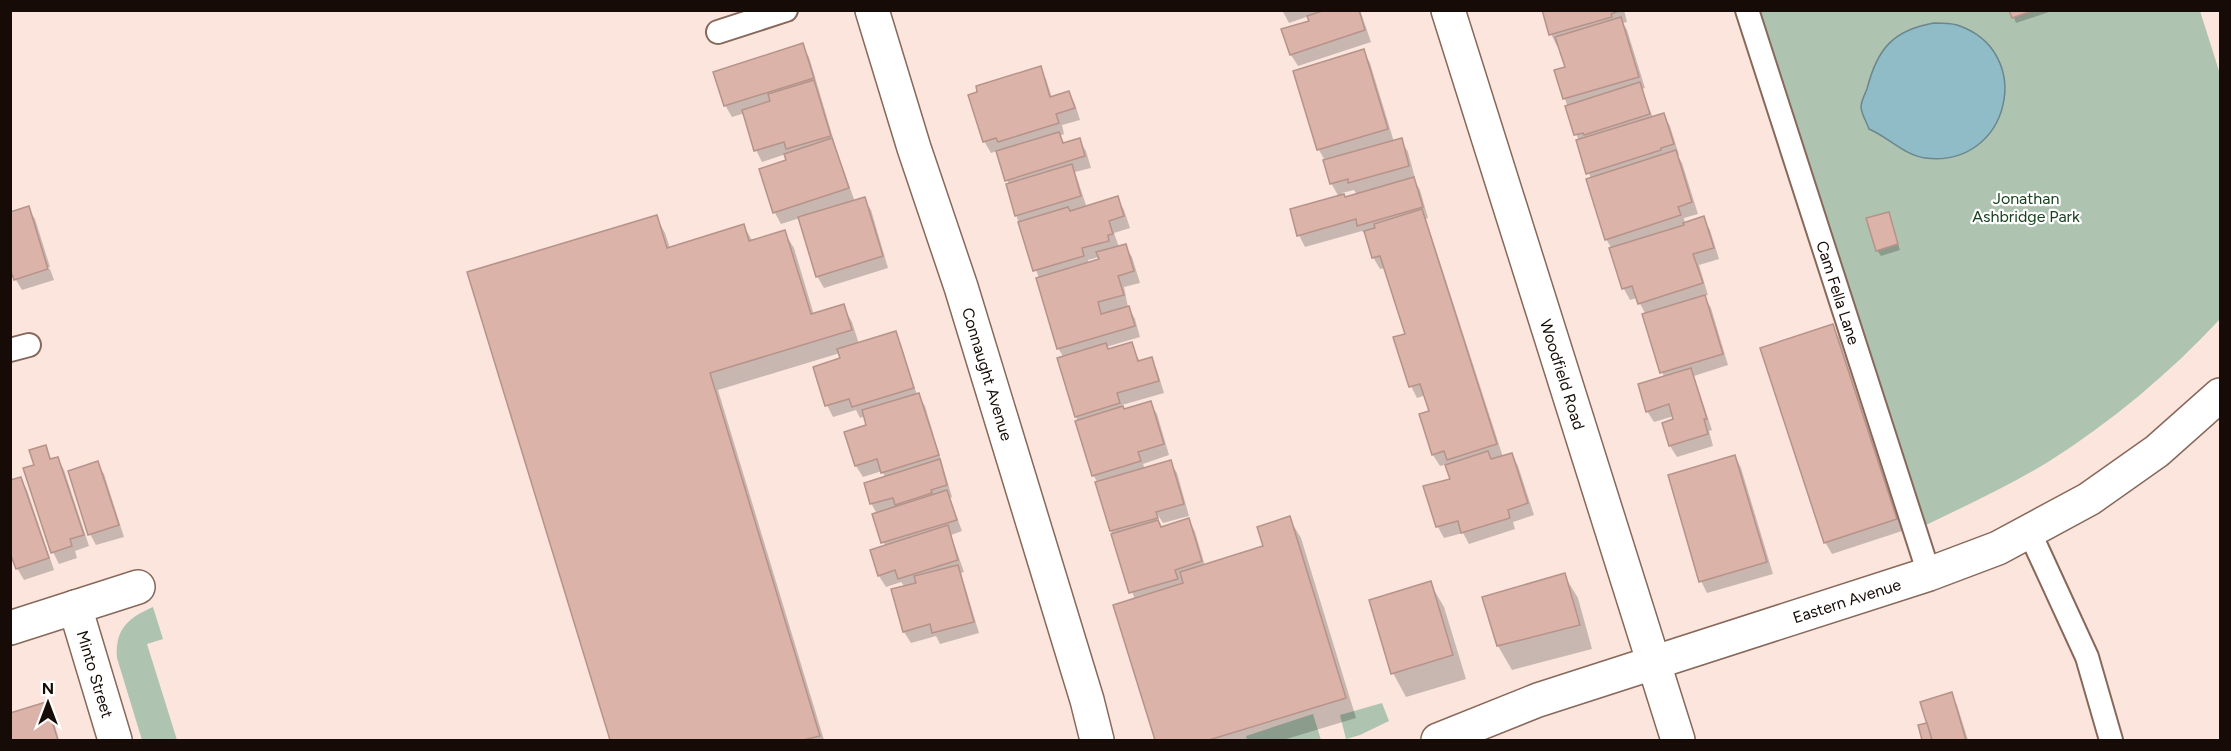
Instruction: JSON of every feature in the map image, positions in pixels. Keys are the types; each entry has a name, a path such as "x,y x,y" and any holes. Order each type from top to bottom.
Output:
{"street":[{"name":"Connaught Avenue","path":"872,10 914,148 961,287 1087,700 1097,741"},
{"name":"Woodfield Road","path":"1448,10 1678,741"},
{"name":"Eastern Avenue","path":"1438,741 1538,700 1929,574 1998,548 2089,500 2157,451 2220,395"},
{"name":"Minto Street","path":"10,628 138,587"},
{"name":"Minto Street","path":"75,608 115,741"}],"lane":[{"path":"718,32 786,10"},
{"name":"Cam Fella Lane","path":"1747,10 1929,574"},
{"path":"2029,531 2087,657 2111,741"}],"green space":[{"name":"Jonathan Ashbridge Park","path":"1760,11 2200,11 2220,74 2220,319 2160,378 2117,414 2071,447 2018,479 1926,525"},
{"path":"153,607 163,639 147,644 177,740 142,740 117,658 118,639 125,626 130,620"},
{"path":"1382,703 1389,721 1346,739 1340,715"},
{"path":"1313,714 1321,740 1247,740 1246,736"}],"water":[{"path":"1934,23 1957,25 1982,39 1998,58 2004,81 2003,105 1994,128 1977,146 1954,157 1925,158 1903,150 1869,129 1861,107 1871,75 1882,52 1897,36 1920,26"}],"building":[{"path":"1325,10 1359,10 1365,30 1290,55 1281,29 1309,21 1307,16"},
{"path":"1542,10 1621,10 1611,14 1612,17 1549,35"},
{"path":"2009,10 2035,10 2012,18"},
{"path":"1621,17 1639,77 1563,99 1554,70 1565,67 1555,37"},
{"path":"803,43 814,78 724,106 713,72"},
{"path":"1364,49 1388,129 1317,150 1293,71"},
{"path":"1041,66 1050,97 1069,91 1075,108 1056,114 1059,123 998,142 996,138 983,142 968,95 977,92 976,86"},
{"path":"814,80 831,136 786,149 784,142 754,151 742,110 770,101 768,94"},
{"path":"1640,82 1650,114 1584,135 1583,133 1574,135 1565,106"},
{"path":"1664,113 1674,144 1586,174 1576,140"},
{"path":"1059,132 1063,143 1080,138 1085,156 1005,181 996,151"},
{"path":"832,138 849,188 773,213 759,169 786,160 784,154"},
{"path":"1402,138 1409,166 1348,183 1348,179 1330,184 1323,160"},
{"path":"1676,150 1692,202 1678,207 1681,215 1605,240 1586,179"},
{"path":"1072,164 1081,196 1015,216 1006,184"},
{"path":"1414,177 1423,207 1357,226 1356,219 1297,236 1290,209 1344,194 1345,197"},
{"path":"1118,196 1124,216 1109,221 1113,234 1108,235 1109,241 1082,248 1084,256 1033,271 1018,222 1068,207 1070,211"},
{"path":"865,197 883,256 816,277 798,217"},
{"path":"29,206 48,269 14,280 10,269 10,212"},
{"path":"1422,209 1497,444 1447,460 1444,451 1432,455 1419,414 1429,411 1420,384 1409,387 1393,337 1405,334 1380,256 1372,258 1364,231 1375,228 1374,224"},
{"path":"1889,212 1898,244 1876,251 1866,218"},
{"path":"657,215 667,248 744,224 749,241 785,230 811,314 844,304 852,330 710,373 820,736 803,740 610,740 467,272"},
{"path":"1704,216 1714,248 1693,254 1703,283 1638,304 1632,286 1622,289 1609,248 1684,225 1683,223"},
{"path":"1126,244 1134,271 1118,276 1124,295 1098,302 1101,314 1129,306 1135,326 1057,349 1036,278 1099,259 1096,252"},
{"path":"1705,295 1723,354 1660,373 1642,314"},
{"path":"1833,324 1897,519 1824,543 1760,348"},
{"path":"896,331 914,388 852,407 849,399 825,406 813,367 840,358 837,349"},
{"path":"1132,342 1138,361 1152,357 1159,381 1117,393 1120,403 1075,417 1057,358 1106,343 1108,349"},
{"path":"1691,368 1707,419 1704,419 1708,434 1669,446 1662,423 1673,419 1669,404 1646,412 1638,384"},
{"path":"919,393 939,455 881,473 877,459 855,466 844,432 866,425 862,410"},
{"path":"1151,401 1164,444 1138,452 1141,461 1092,476 1075,421 1123,406 1124,409"},
{"path":"46,445 50,459 58,457 84,535 70,539 72,546 51,553 23,468 34,465 29,450"},
{"path":"1488,451 1491,459 1512,453 1528,503 1508,510 1510,518 1461,533 1458,521 1436,527 1423,486 1450,479 1445,465"},
{"path":"1735,455 1767,562 1699,582 1668,475"},
{"path":"940,459 947,485 931,490 932,493 895,505 893,498 870,504 864,483"},
{"path":"1171,460 1184,504 1156,512 1158,518 1110,531 1095,482"},
{"path":"98,461 119,525 88,535 68,471"},
{"path":"21,477 49,558 16,569 10,553 10,480"},
{"path":"947,490 957,520 881,543 872,514"},
{"path":"1290,516 1346,698 1209,740 1155,740 1113,605 1183,583 1180,572 1263,546 1257,527"},
{"path":"1189,518 1202,561 1175,570 1178,579 1129,593 1111,534 1158,520 1161,527"},
{"path":"948,525 958,560 898,579 895,570 878,576 870,550"},
{"path":"958,565 974,622 932,633 930,624 903,632 891,589 916,583 914,576"},
{"path":"1565,573 1580,625 1497,646 1482,597"},
{"path":"1431,581 1453,655 1391,674 1369,600"},
{"path":"1952,692 1966,740 1932,740 1920,702"},
{"path":"46,702 58,740 10,740 10,713"},
{"path":"1927,723 1932,740 1922,740 1918,725"}]}
